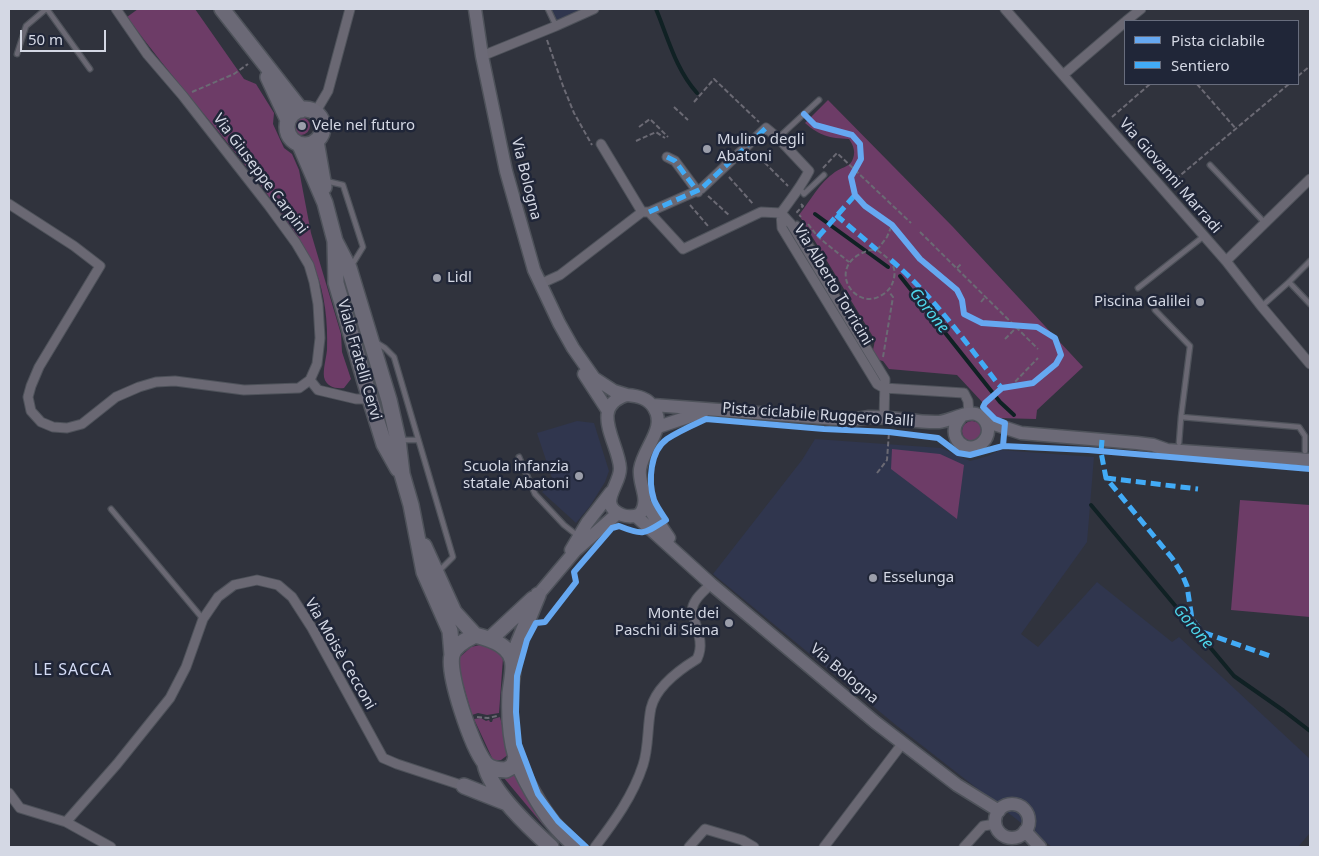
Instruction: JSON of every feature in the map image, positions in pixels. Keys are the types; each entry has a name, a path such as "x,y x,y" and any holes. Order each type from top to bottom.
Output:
{"main road":[{"path":"222,9 258,56 308,111 321,119 321,135 316,141 307,145 300,145"},
{"name":"Via Bologna","path":"475,9 482,56 506,171 534,270 573,348"},
{"path":"258,56 288,120"},
{"path":"308,111 293,113 288,120 286,129 290,138 300,145 325,203"},
{"path":"316,141 325,203"},
{"name":"Viale Fratelli Cervi","path":"325,203 335,241 349,268 389,400 398,440 402,474 416,529"},
{"name":"Viale Fratelli Cervi","path":"335,241 336,283 384,444 402,474"},
{"path":"573,348 594,378 614,391 644,398 652,405 658,415 658,427 644,452 639,476 646,503 677,551"},
{"path":"573,348 583,372 608,411"},
{"path":"564,563 587,523 618,481 620,466 607,427 608,411 617,400 627,395"},
{"path":"652,405 850,420 869,417 940,422 964,416 978,415 985,421 1021,433 1153,445 1179,443 1308,455"},
{"path":"658,427 710,409"},
{"path":"964,416 955,427 956,438 962,444 971,447 981,444 987,436 985,421"},
{"path":"1153,445 1168,450 1308,455"},
{"path":"611,492 611,506 618,513 628,517 640,514 646,503"},
{"path":"490,638 538,595 576,550 618,513"},
{"path":"636,516 677,551"},
{"path":"416,529 438,573 454,612 475,635 490,638 502,645 508,652 513,664"},
{"path":"416,529 424,572 450,631 452,674 474,742 488,772 509,804 551,847"},
{"name":"Via Bologna","path":"677,551 711,584 902,744 998,811"},
{"path":"538,595 518,644 513,664 510,692 512,738 516,757 523,775 553,823 578,847"},
{"path":"452,655 459,644 475,635"},
{"path":"488,772 506,770 512,766 516,757"},
{"path":"464,786 481,788 488,772"},
{"path":"464,786 509,804"},
{"path":"1011,804 1024,809 1028,822 1025,831 1017,837 1008,837 1000,832 995,824 998,811 1011,804"},
{"path":"1025,831 1040,847"}],"street":[{"name":"Via Giuseppe Carpini","path":"116,9 148,54 269,206 296,243 308,265 314,282 318,304 320,338 317,364 310,380"},
{"path":"308,111 328,91 350,9"},
{"path":"482,56 594,9"},
{"name":"Via Giovanni Marradi","path":"1005,9 1226,260 1262,307 1310,364"},
{"path":"1128,20 1141,9"},
{"path":"1063,76 1124,24"},
{"path":"540,284 560,275 646,212 684,198 699,190 766,128 778,138 809,172 800,189 794,193 780,213 761,212 683,249 646,212 601,144"},
{"path":"666,157 676,161 699,190"},
{"path":"1226,260 1310,179"},
{"path":"9,204 74,246 100,266 40,367 31,386 28,398 31,411 41,422 60,428 82,424 116,397 156,382 175,382 244,390 299,388 310,380 318,390 356,399 370,399"},
{"name":"Via Alberto Torricini","path":"780,213 791,224 884,384"},
{"name":"Via Alberto Torricini","path":"780,213 782,228 877,384 884,384"},
{"path":"884,418 884,384 964,393 968,401 964,416"},
{"name":"Via Moisè Cecconi","path":"66,822 117,764 170,698 186,667 203,619 218,597 234,585 257,580 278,585 292,597 312,628 383,758 464,786"},
{"path":"595,847 619,815 644,764 654,698 661,688 697,658 699,654 702,645 692,607 694,601 711,584"},
{"path":"824,847 902,744"},
{"path":"9,793 20,808 66,822 111,847"},
{"path":"964,847 983,826 995,824"},
{"path":"689,847 705,829 742,840 754,847"}],"lane":[{"path":"16,54 26,26 46,9 90,68"},
{"path":"548,9 556,26"},
{"path":"778,138 819,100"},
{"path":"1210,165 1265,223"},
{"path":"800,189 804,194 822,172"},
{"path":"323,180 343,185 363,247 349,268"},
{"path":"797,224 813,249 808,253"},
{"path":"1138,288 1204,236"},
{"path":"1262,307 1310,261"},
{"path":"1289,282 1310,304"},
{"path":"1155,310 1190,346 1179,443"},
{"path":"371,340 385,348 394,357 453,557 438,573"},
{"path":"1181,417 1299,427 1305,436 1308,455"},
{"path":"398,440 417,440"},
{"path":"519,457 535,494 564,525 579,536"},
{"path":"111,508 203,619"}],"path":[{"path":"544,31 562,86 590,145 601,144"},
{"path":"183,96 234,74 258,56"},
{"path":"1299,75 1310,66"},
{"path":"694,102 714,79 766,128"},
{"path":"1105,122 1149,85"},
{"path":"1198,85 1236,129"},
{"path":"1163,190 1288,85"},
{"path":"674,107 688,120"},
{"path":"636,141 656,132 666,138 650,119 639,127"},
{"path":"822,172 836,152 911,223"},
{"path":"851,177 858,164"},
{"path":"722,169 761,212"},
{"path":"699,190 737,222"},
{"path":"684,198 715,234"},
{"path":"886,220 898,232"},
{"path":"877,250 892,225"},
{"path":"920,232 1017,326 1038,349"},
{"path":"818,237 849,262"},
{"path":"870,250 877,250 891,260 894,275 892,285 888,291 878,298 860,297 846,282 845,271 854,256 870,250"},
{"path":"957,268 961,264"},
{"path":"884,384 883,361 893,297 888,291"},
{"path":"981,302 985,297"},
{"path":"999,323 1017,326"},
{"path":"1005,339 1017,326"},
{"path":"1010,387 1038,358"},
{"path":"1002,388 1026,385"},
{"path":"878,473 886,460 889,432"},
{"path":"466,721 480,716 488,718 510,714"}],"shaded area":[{"path":"138,9 195,9 244,79 256,84 274,113 273,124 284,148 292,154 299,170 311,233 341,334 342,352 351,379 344,388 332,387 324,377 327,350 325,308 315,269 306,250 253,175 127,17"},
{"path":"551,9 587,9 556,22"},
{"path":"828,100 953,227 1083,367 1037,410 1036,419 997,418 957,375 889,369 883,361 874,359 872,355 875,340 799,215 825,181 835,172 849,165 854,155 849,139 825,136 805,123"},
{"path":"301,117 307,120 310,126 307,132 301,135 295,132 292,126 295,120"},
{"name":"Scuola infanzia statale Abatoni","path":"577,421 594,423 609,471 605,482 590,506 576,523 542,492 553,481 537,433"},
{"path":"972,421 979,424 982,431 979,438 972,441 965,438 962,431 965,424"},
{"path":"815,439 941,448 970,461 988,456 1000,450 1094,457 1087,542 1021,634 1038,647 1097,582 1172,642 1179,637 1310,759 1310,833 1298,847 1052,847 897,726 713,574 802,460"},
{"path":"892,449 940,454 964,465 957,519 891,469"},
{"path":"1240,500 1310,505 1310,617 1231,610"},
{"path":"484,644 495,650 503,658 499,713 487,715 478,713 472,715 459,670 460,657 471,647"},
{"path":"500,717 509,754 501,760 493,760 474,719 481,718 492,722 493,719"},
{"path":"516,773 544,826 504,778"}],"waterway":[{"name":"Gorone","path":"656,9 678,64 697,93"},
{"name":"Gorone","path":"815,214 888,267"},
{"name":"Gorone","path":"900,276 1000,402 1014,415"},
{"name":"Gorone","path":"1091,505 1234,676 1310,731"}],"marked path":[{"path":"649,212 701,189 766,128"},
{"path":"667,157 675,161 698,192"},
{"path":"818,237 855,195"},
{"path":"836,215 877,250"},
{"path":"891,260 934,303 1002,388"},
{"path":"1102,440 1101,452 1106,478 1172,558 1182,574 1187,586 1192,619 1202,632 1273,657"},
{"path":"1106,478 1198,489"}],"cycle path":[{"path":"804,114 815,125 852,135 860,144 861,159 851,177 855,195 865,206 892,225 920,259 957,290 962,300 964,314 982,323 1037,327 1055,338 1061,355 1056,364 1033,383 1002,388 983,407 995,419 1005,423 1003,446"},
{"name":"Pista ciclabile Ruggero Balli","path":"586,847 558,821 538,794 519,744 516,712 517,676 527,640 536,623 545,622 576,582 574,572 612,528 619,526 644,532 666,520 654,500 651,484 652,467 661,444 681,431 706,419 824,429 889,432 938,438 958,453 970,455 1003,446 1088,450 1310,469"}],"place":[{"name":"Vele nel futuro","path":"302,126"},
{"name":"Mulino degli Abatoni","path":"707,149"},
{"name":"Lidl","path":"437,278"},
{"name":"Piscina Galilei","path":"1200,302"},
{"name":"Scuola infanzia statale Abatoni","path":"579,476"},
{"name":"Esselunga","path":"873,578"},
{"name":"Monte dei Paschi di Siena","path":"729,623"}],"district":[{"name":"LE SACCA","path":"73,670"}]}
